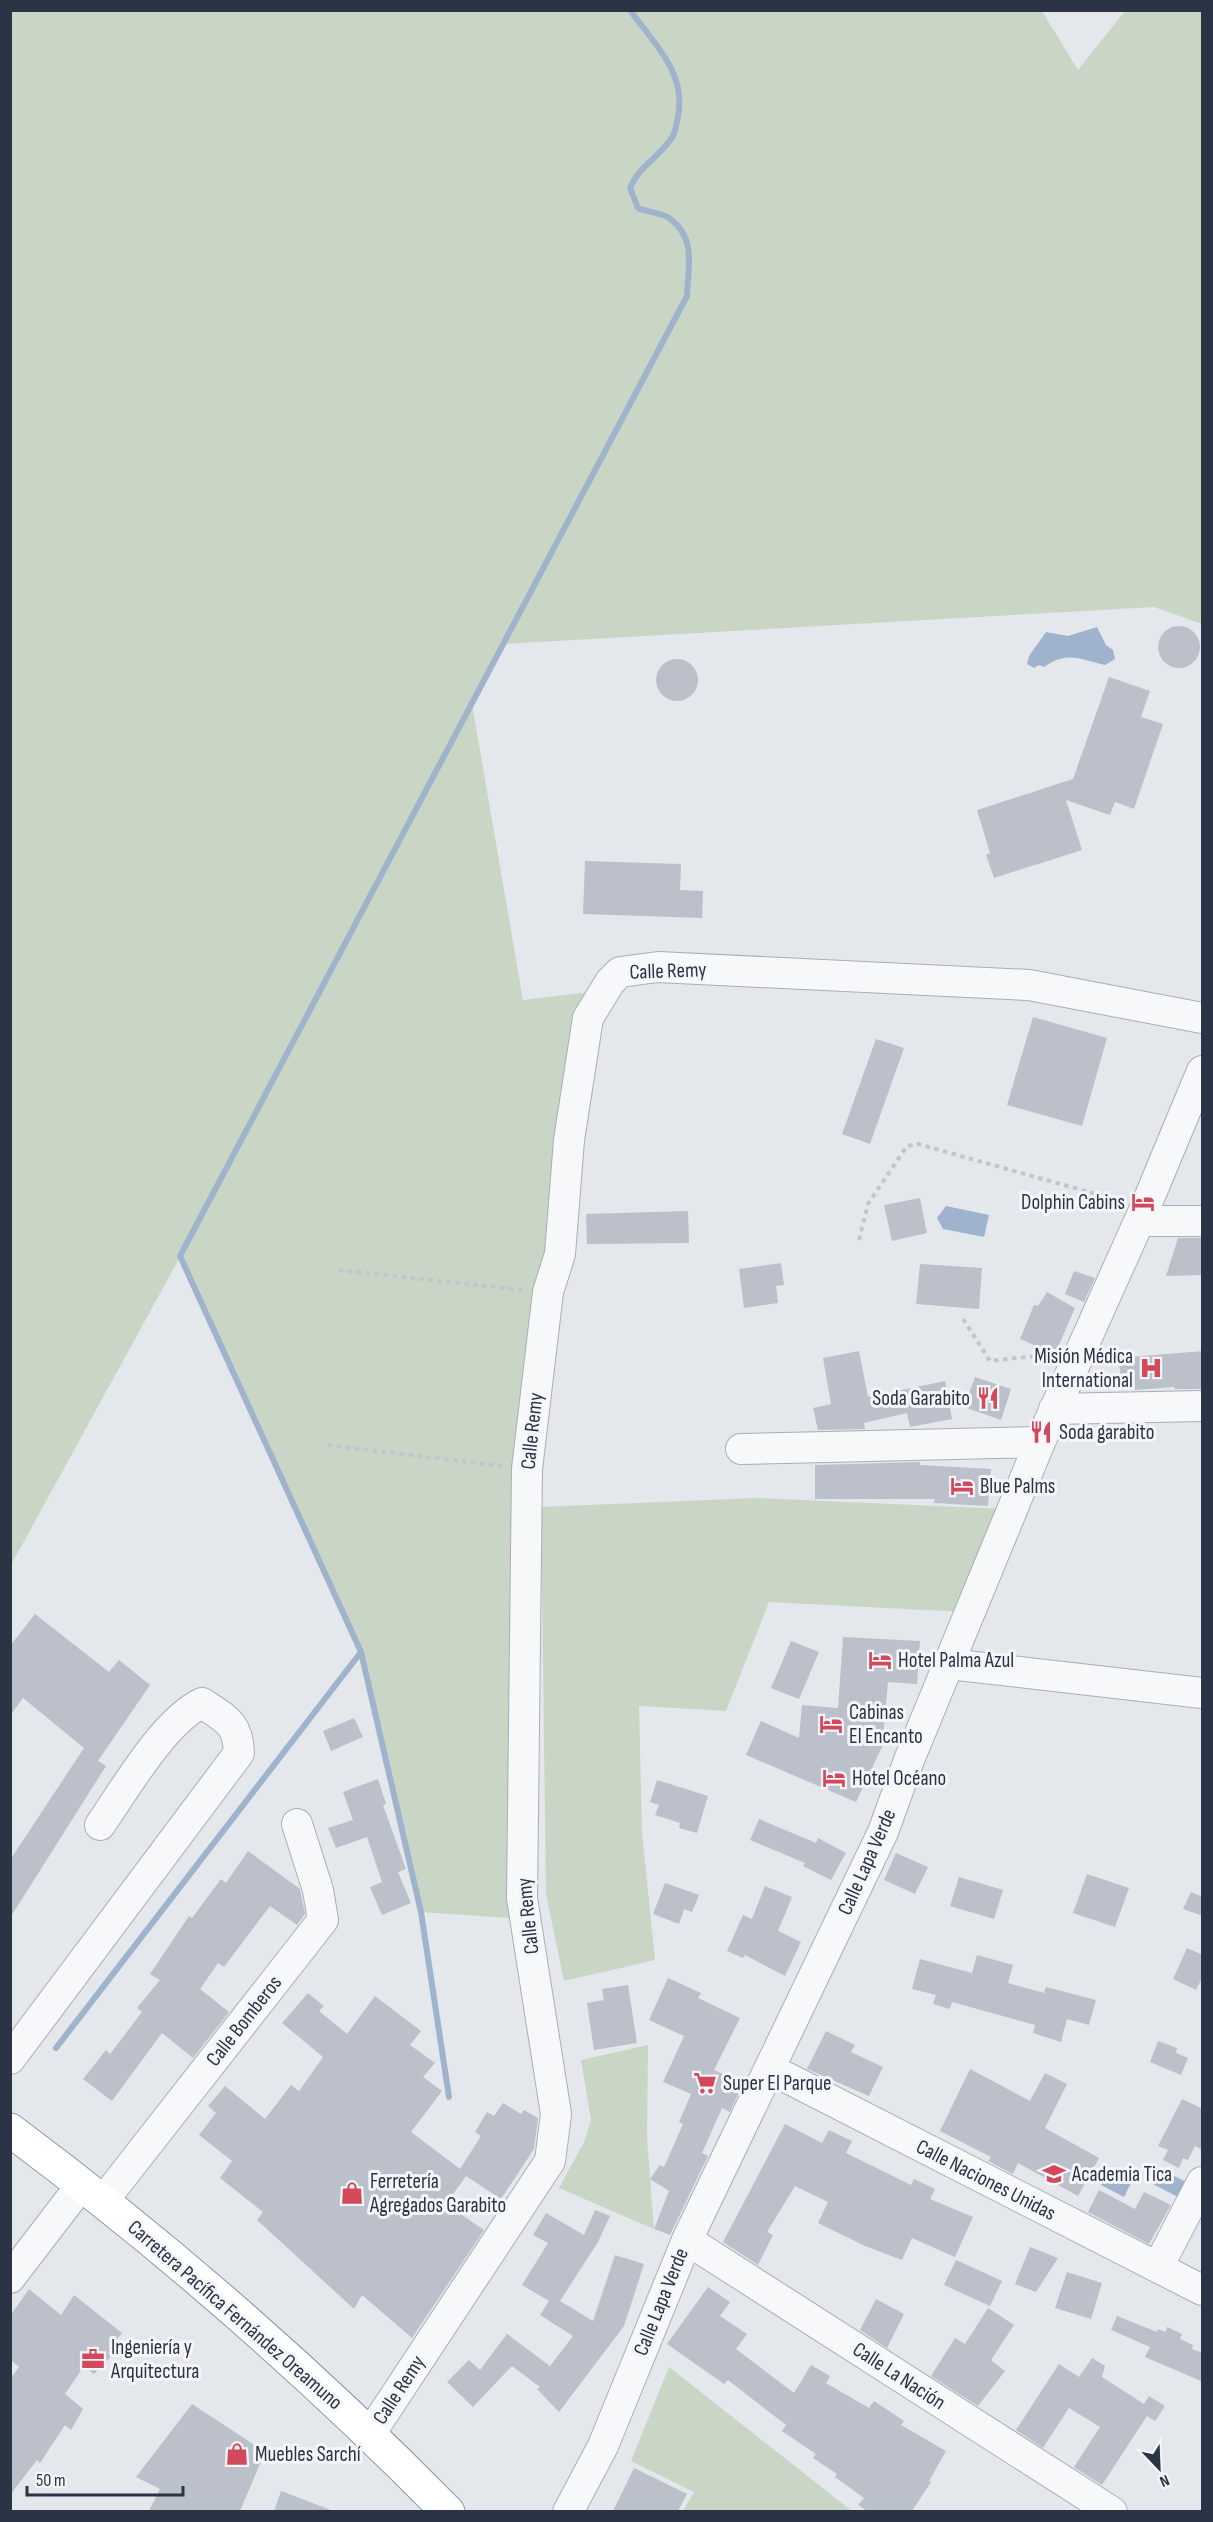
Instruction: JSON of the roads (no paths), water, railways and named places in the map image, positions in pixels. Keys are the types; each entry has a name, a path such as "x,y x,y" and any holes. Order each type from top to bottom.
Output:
{"highway":[{"name":"Carretera Pacífica Fernández Oreamuno","path":"10,2130 93,2192 185,2266 370,2434 448,2511"}],"street":[{"name":"Calle Remy","path":"370,2434 550,2161 556,2114 522,1898 527,1469 548,1292 560,1254 569,1140 588,1018 610,982 620,972 658,967 1029,985 1203,1018"},
{"name":"Calle Lapa Verde","path":"568,2511 603,2446 687,2240 883,1832 909,1760 1040,1442 1082,1351 1203,1071"},
{"path":"1142,1214 1203,1221"},
{"path":"1054,1409 1203,1406"},
{"path":"741,1449 1040,1442"},
{"path":"949,1664 1203,1693"},
{"path":"10,2059 239,1753 238,1734 229,1721 202,1703 187,1710 171,1726 100,1825"},
{"name":"Calle Bomberos","path":"93,2192 323,1920 318,1890 297,1824"},
{"name":"Calle Naciones Unidas","path":"770,2069 1203,2290"},
{"path":"1158,2267 1203,2182"},
{"path":"10,2278 93,2192"},
{"name":"Calle La Nación","path":"687,2240 1112,2511"}],"water":[{"path":"1097,627 1106,645 1113,650 1115,659 1105,665 1074,658 1061,659 1044,667 1039,665 1034,668 1027,664 1029,656 1046,632 1068,636"},
{"path":"946,1206 989,1215 984,1237 943,1229 937,1218"},
{"path":"1159,2168 1186,2182 1178,2197 1151,2183"},
{"path":"1108,2171 1131,2183 1124,2197 1101,2185"}],"waterway":[{"path":"449,2097 421,1912 361,1652 180,1256 687,296 689,254 684,235 669,218 638,208 630,188 643,168 673,137 679,101 678,86 673,72 658,46 630,10"},
{"path":"56,2048 361,1652"}],"place":[{"name":"Dolphin Cabins","path":"1143,1202"},
{"name":"Misión Médica International","path":"1151,1368"},
{"name":"Soda Garabito","path":"988,1398"},
{"name":"Soda garabito","path":"1041,1432"},
{"name":"Blue Palms","path":"962,1486"},
{"name":"Hotel Palma Azul","path":"880,1660"},
{"name":"Cabinas El Encanto","path":"831,1724"},
{"name":"Hotel Océano","path":"834,1778"},
{"name":"Super El Parque","path":"705,2083"},
{"name":"Academia Tica","path":"1054,2174"},
{"name":"Ferretería Agregados Garabito","path":"352,2193"},
{"name":"Ingeniería y Arquitectura","path":"93,2359"},
{"name":"Muebles Sarchí","path":"237,2454"}]}
